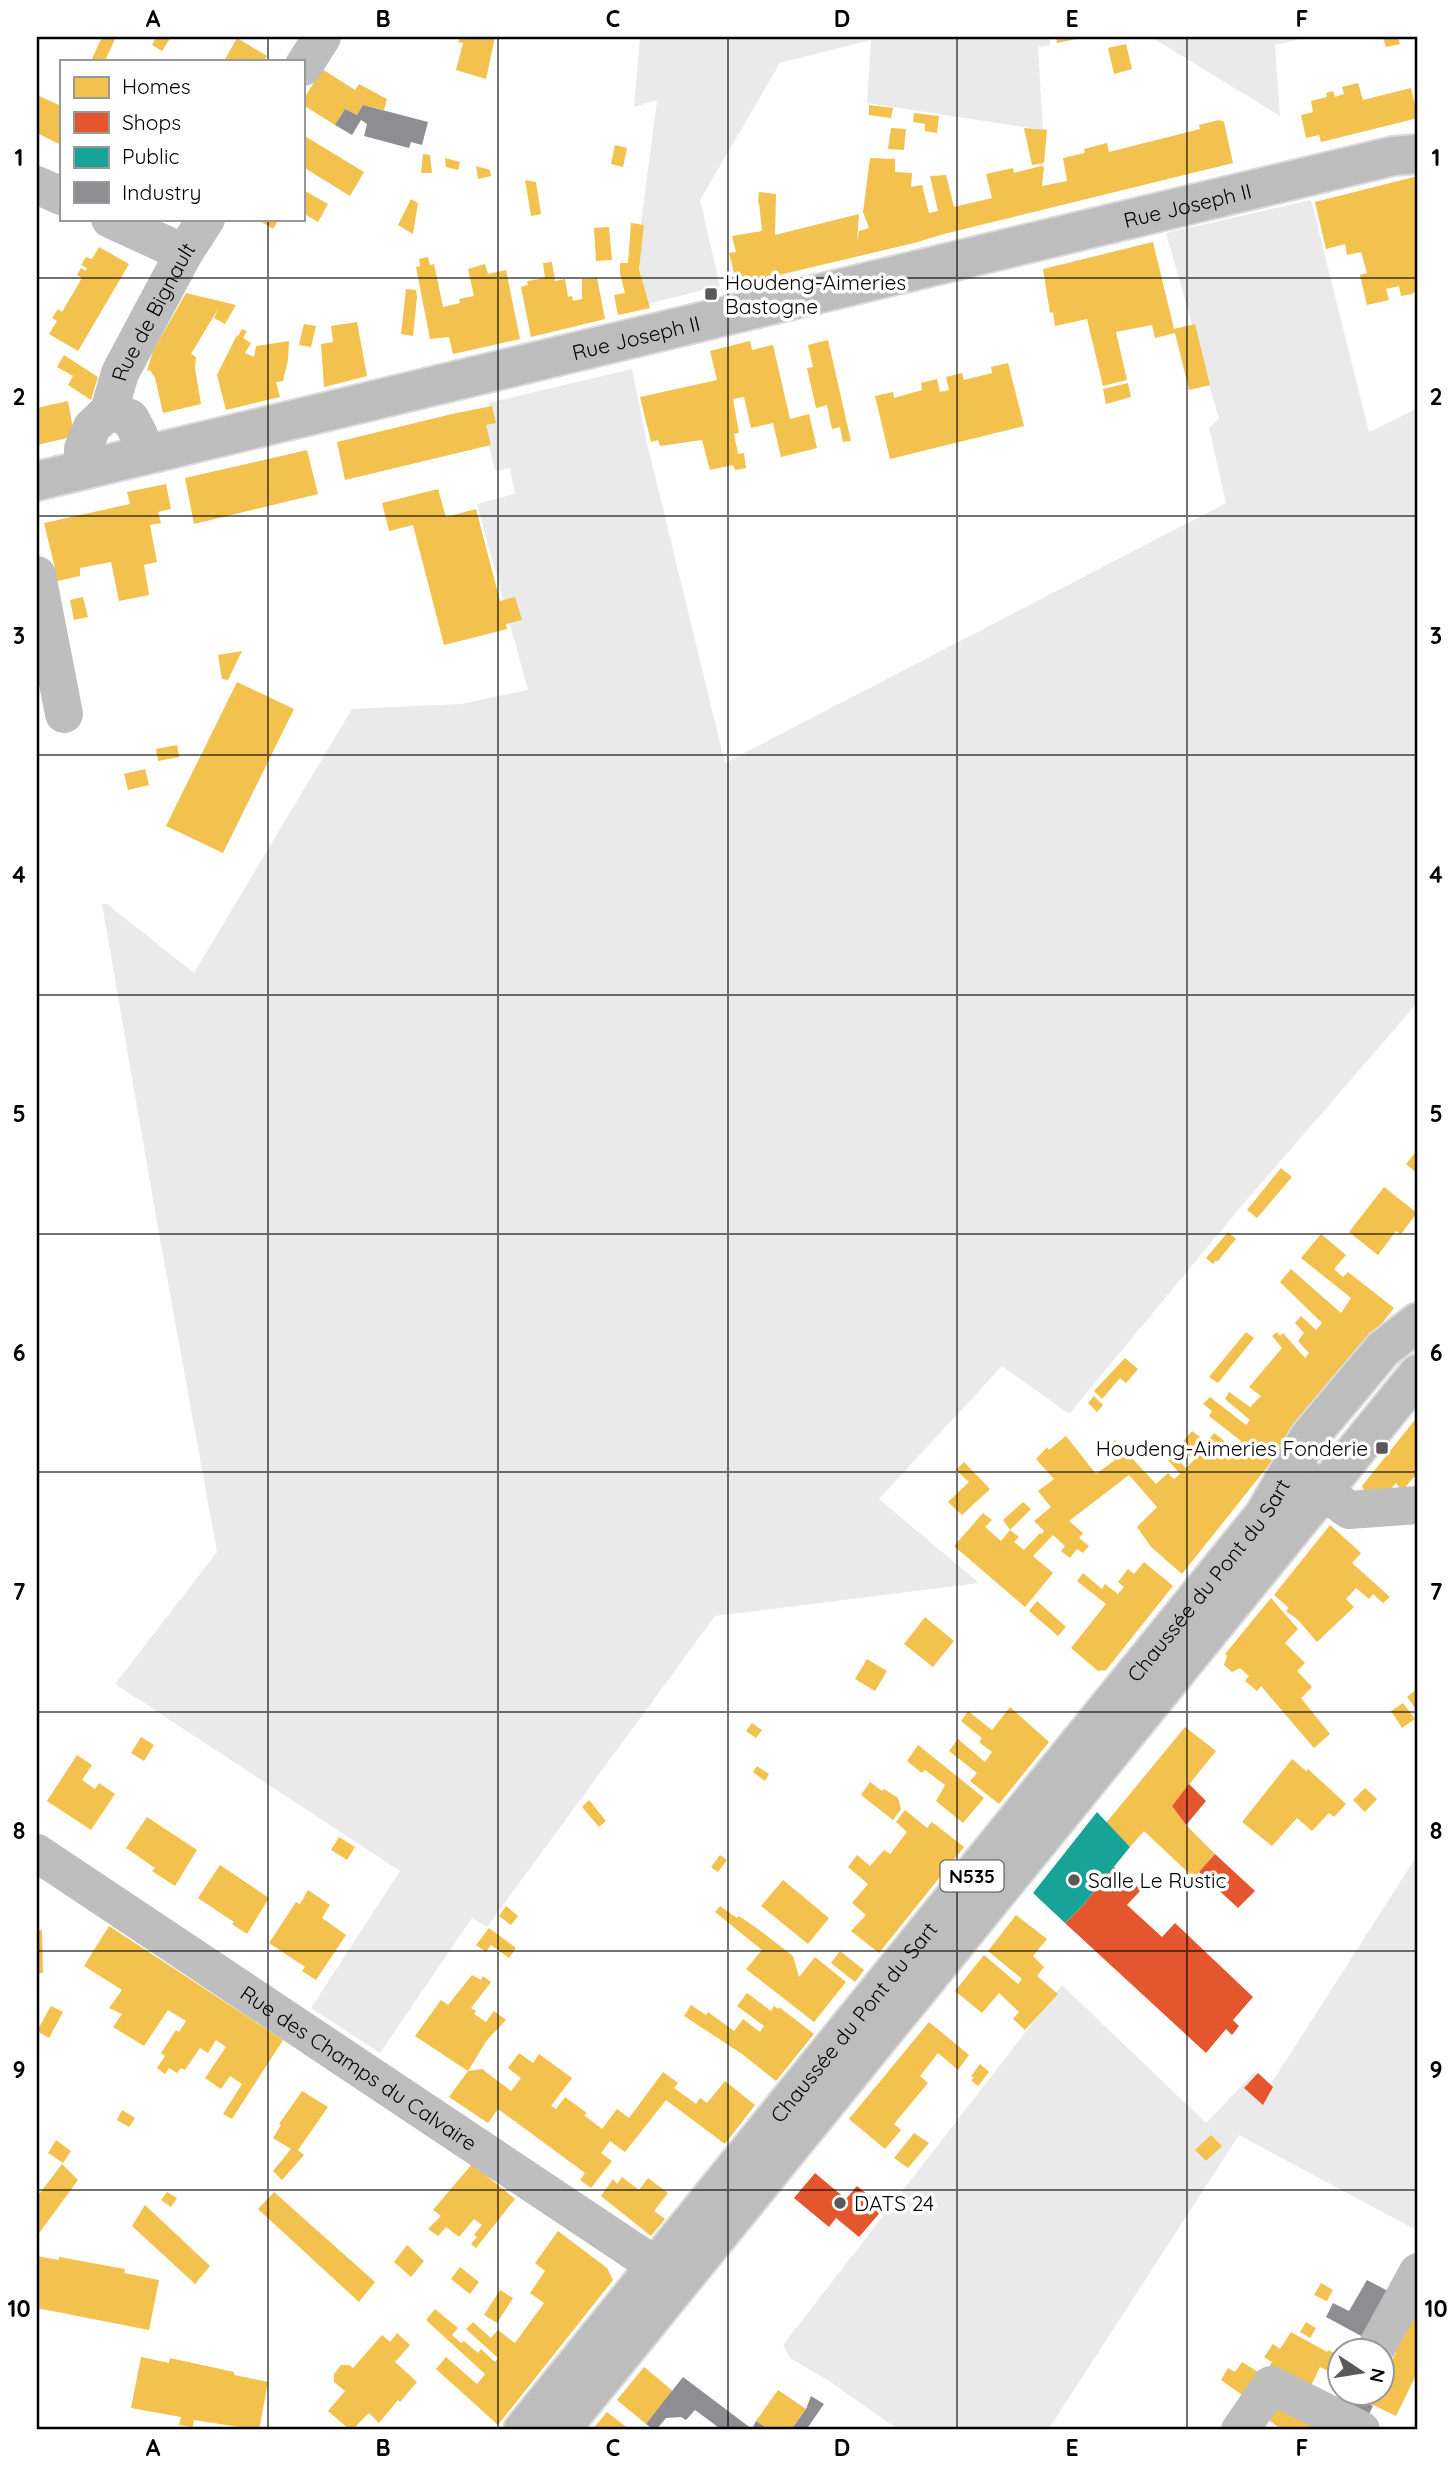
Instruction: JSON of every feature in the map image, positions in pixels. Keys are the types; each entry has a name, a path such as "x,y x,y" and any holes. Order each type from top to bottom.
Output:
{"main road":[{"name":"Rue Joseph II","path":"37,481 1380,159 1418,154"},
{"name":"Chaussée du Pont du Sart","path":"560,2430 668,2274 1265,1515 1309,1437 1383,1349 1418,1322"},
{"name":"Chaussée du Pont du Sart","path":"523,2430 668,2274 1418,1374"}],"street":[{"path":"304,65 322,37"},
{"path":"37,185 60,196"},
{"path":"112,220 184,253"},
{"name":"Rue de Bignault","path":"83,470 83,449 92,428 109,411 120,373 184,253 205,220"},
{"name":"Rue de Bignault","path":"109,411 130,418 139,435 140,456"},
{"path":"37,575 64,713"},
{"path":"1292,1468 1349,1510 1418,1505"},
{"name":"Rue des Champs du Calvaire","path":"37,1853 668,2274"},
{"path":"1381,2338 1418,2272"},
{"path":"1240,2430 1271,2385 1352,2415"}],"shaded area":[{"path":"640,37 1050,37 1050,45 1038,47 1043,130 867,103 871,40 780,63 700,200 720,286 647,304 639,266 641,223 657,100 634,107"},
{"path":"1151,37 1308,37 1275,45 1280,116"},
{"path":"1311,200 1369,432 1418,408 1418,1002 1239,1209 1069,1414 1002,1366 879,1499 979,1583 715,1616 487,1927 472,1918 380,2053 311,2008 400,1871 115,1684 217,1552 102,904 107,904 194,973 352,709 460,704 528,690 477,504 515,494 510,468 495,471 484,424 492,422 488,403 632,369 646,439 725,763 1226,503 1209,428 1219,419 1166,233"},
{"path":"1418,1854 1418,2231 1239,2135 1048,2430 899,2430 829,2381 790,2358 783,2345 1062,1985 1206,2123 1254,2073 1269,2087"}],"building: Homes":[{"path":"102,37 115,39 105,60 91,60"},
{"path":"156,37 171,37 162,51 152,45"},
{"path":"460,37 495,37 486,79 456,70 463,43 458,42"},
{"path":"1056,37 1080,37 1081,38 1057,43"},
{"path":"1383,37 1398,37 1400,44 1386,47"},
{"path":"237,38 267,56 264,60 225,60"},
{"path":"1126,44 1132,69 1114,74 1108,48"},
{"path":"322,69 355,90 359,84 387,99 384,110 363,105 357,115 345,109 335,125 304,106 304,98"},
{"path":"1358,83 1363,100 1411,88 1418,118 1321,142 1319,135 1306,138 1301,115 1313,112 1311,101 1327,97 1326,93 1333,91 1335,97 1344,94 1342,87"},
{"path":"37,95 60,106 60,144 37,133"},
{"path":"869,105 893,108 891,118 869,115"},
{"path":"914,113 939,116 937,133 925,131 925,124 913,122"},
{"path":"1219,120 1224,122 1233,163 737,285 729,253 736,252 732,236 762,231 759,192 776,194 775,235 859,214 857,241 859,231 869,228 863,212 870,158 895,159 895,172 912,173 911,187 922,185 929,213 938,211 930,176 946,175 954,207 992,198 986,174 1013,168 1014,173 1041,166 1044,167 1042,186 1067,181 1063,158 1085,153 1084,149 1107,143 1109,152 1200,129 1199,125"},
{"path":"891,128 906,129 904,150 888,149"},
{"path":"1024,128 1047,130 1044,163 1032,165"},
{"path":"304,136 364,172 350,196 304,168"},
{"path":"615,145 627,148 623,167 611,164"},
{"path":"423,154 430,155 432,173 421,173"},
{"path":"445,158 460,162 458,170 446,167"},
{"path":"476,166 490,170 491,176 478,179"},
{"path":"1418,176 1418,207 1415,208 1418,225 1418,289 1412,294 1401,296 1399,286 1386,289 1389,300 1367,305 1360,275 1367,273 1361,252 1347,255 1345,244 1326,249 1315,202"},
{"path":"525,180 536,182 541,214 531,216"},
{"path":"304,191 328,204 318,222 304,214"},
{"path":"411,199 418,203 413,234 398,225"},
{"path":"259,220 278,220 273,229"},
{"path":"631,223 644,225 639,269 650,308 618,315 614,295 625,293 620,263 628,263"},
{"path":"609,227 612,260 596,261 594,228"},
{"path":"1153,242 1174,329 1195,324 1210,385 1189,390 1175,333 1155,338 1152,325 1116,332 1127,380 1103,386 1087,319 1055,326 1053,312 1050,313 1043,269"},
{"path":"99,247 129,264 78,351 49,334 57,321 52,318 58,309 62,312 82,278 77,275 81,268 86,271 87,268 81,265 86,257 92,259"},
{"path":"428,257 430,265 434,264 443,307 460,303 459,299 474,296 468,269 485,264 488,274 506,270 520,339 453,354 449,337 430,339 416,267 420,266 419,259"},
{"path":"552,262 555,281 565,279 568,297 572,296 573,301 582,299 582,279 597,278 605,319 531,337 521,287 528,285 527,281 545,278 543,263"},
{"path":"406,289 416,290 413,336 401,334"},
{"path":"186,293 236,305 225,324 214,318 218,309 191,354 196,357 195,368 201,404 163,413 155,378 150,370 147,371 153,351"},
{"path":"357,322 367,376 324,387 321,344 333,342 331,326"},
{"path":"304,324 316,326 311,347 299,345"},
{"path":"242,329 247,331 243,338 251,343 245,353 254,357 256,346 289,341 288,360 283,381 276,382 280,397 226,410 217,375"},
{"path":"828,340 851,441 843,442 840,427 832,429 827,405 816,408 807,368 813,367 808,345"},
{"path":"750,341 752,350 773,345 790,419 809,414 817,448 781,457 773,423 751,428 744,397 733,399 739,433 734,434 738,454 744,453 746,468 735,470 733,465 710,470 702,440 660,446 658,440 651,442 640,397 717,380 710,351"},
{"path":"64,355 98,377 91,400 68,385 73,376 57,367"},
{"path":"1008,363 1024,426 890,459 875,396 893,392 894,398 922,390 921,383 937,379 940,392 949,390 946,377 962,373 964,380 992,373 991,367"},
{"path":"1128,383 1131,397 1106,404 1103,389"},
{"path":"68,401 73,429 67,438 37,445 37,408"},
{"path":"492,406 496,423 486,425 491,445 345,480 337,442"},
{"path":"307,450 318,494 194,524 185,478"},
{"path":"166,484 171,509 158,512 161,523 150,525 157,562 144,565 149,595 119,601 111,562 80,568 80,576 53,582 51,569 55,568 44,523 130,504 127,492"},
{"path":"438,489 446,517 476,509 500,601 515,597 522,620 506,624 507,629 444,645 413,525 389,531 382,503"},
{"path":"83,597 88,617 74,620 70,600"},
{"path":"242,651 228,680 222,679 218,655"},
{"path":"237,682 294,709 223,853 166,826"},
{"path":"177,745 179,757 158,761 156,749"},
{"path":"145,769 149,785 128,790 124,774"},
{"path":"1418,1149 1418,1174 1406,1164"},
{"path":"1281,1168 1292,1177 1257,1218 1247,1210"},
{"path":"1384,1187 1417,1213 1401,1234 1396,1231 1378,1255 1349,1232"},
{"path":"1228,1232 1236,1239 1213,1264 1206,1258"},
{"path":"1321,1234 1346,1255 1334,1269 1343,1277 1348,1272 1394,1308 1182,1574 1151,1547 1137,1527 1157,1507 1129,1475 1069,1521 1083,1533 1079,1538 1089,1546 1083,1553 1077,1549 1070,1558 1061,1551 1065,1546 1053,1535 1033,1556 1053,1573 1025,1607 954,1546 983,1513 992,1520 985,1527 1001,1541 1010,1530 1019,1537 1014,1542 1024,1550 1042,1534 1044,1531 1034,1521 1051,1507 1038,1491 1054,1479 1036,1459 1047,1447 1049,1450 1066,1436 1096,1474 1115,1460 1105,1450 1115,1440 1156,1484 1168,1473 1174,1479 1180,1474 1168,1460 1173,1455 1186,1468 1194,1460 1179,1446 1192,1431 1207,1442 1214,1433 1230,1445 1228,1449 1233,1452 1241,1441 1209,1416 1212,1411 1203,1404 1210,1397 1246,1425 1250,1420 1225,1399 1229,1392 1250,1407 1261,1396 1249,1387 1282,1348 1272,1336 1277,1332 1280,1336 1283,1333 1305,1358 1309,1353 1298,1341 1304,1333 1295,1323 1301,1316 1316,1330 1322,1323 1280,1282 1291,1269 1341,1313 1351,1298 1301,1258"},
{"path":"1246,1332 1254,1338 1218,1383 1209,1377"},
{"path":"1125,1358 1138,1369 1126,1383 1120,1378 1102,1399 1094,1391"},
{"path":"1094,1396 1103,1405 1097,1412 1088,1403"},
{"path":"1418,1416 1418,1472 1402,1491 1396,1483 1389,1491 1365,1492 1362,1486"},
{"path":"964,1462 990,1489 962,1515 948,1502 969,1482 956,1470"},
{"path":"1023,1502 1031,1509 1010,1530 1003,1520"},
{"path":"1330,1525 1361,1553 1352,1563 1390,1597 1383,1603 1373,1594 1369,1599 1356,1588 1346,1599 1354,1607 1317,1642 1298,1620 1286,1611 1289,1608 1274,1595"},
{"path":"1144,1562 1173,1586 1106,1670 1098,1671 1071,1648 1106,1604 1077,1581 1083,1573 1102,1589 1105,1584 1118,1594 1124,1587 1118,1582 1128,1569 1134,1574"},
{"path":"1271,1598 1298,1629 1285,1643 1305,1663 1297,1671 1312,1687 1301,1698 1330,1734 1314,1748 1261,1686 1257,1691 1245,1681 1249,1676 1240,1668 1232,1672 1224,1665 1227,1656 1225,1654"},
{"path":"1037,1601 1066,1627 1058,1636 1029,1611"},
{"path":"925,1617 954,1641 933,1667 904,1644"},
{"path":"867,1659 887,1671 875,1691 855,1679"},
{"path":"1418,1688 1418,1712 1407,1697"},
{"path":"1403,1703 1415,1719 1402,1728 1391,1711"},
{"path":"1010,1707 1049,1742 999,1804 970,1781 977,1773 949,1751 958,1739 985,1762 992,1752 979,1742 982,1738 961,1721 968,1711 992,1730"},
{"path":"752,1723 762,1730 756,1738 746,1731"},
{"path":"1185,1727 1216,1751 1172,1806 1186,1825 1215,1854 1194,1878 1144,1831 1130,1847 1106,1823"},
{"path":"141,1737 154,1745 144,1761 131,1753"},
{"path":"918,1745 984,1798 963,1823 936,1801 945,1785 925,1770 922,1773 907,1761"},
{"path":"77,1755 92,1765 82,1780 95,1789 99,1783 115,1794 91,1830 47,1801"},
{"path":"1292,1759 1306,1771 1308,1769 1346,1804 1334,1817 1329,1813 1312,1831 1297,1818 1272,1846 1242,1822"},
{"path":"757,1766 769,1774 765,1781 753,1772"},
{"path":"870,1782 898,1798 901,1809 893,1820 861,1795"},
{"path":"1365,1788 1377,1799 1365,1812 1353,1800"},
{"path":"589,1800 606,1821 599,1827 582,1807"},
{"path":"905,1810 927,1828 932,1822 964,1847 879,1953 851,1931 866,1915 852,1903 868,1884 848,1867 857,1855 870,1866 884,1850 890,1854 907,1832 896,1822"},
{"path":"147,1817 197,1850 175,1886 152,1871 155,1868 126,1848"},
{"path":"339,1837 355,1847 347,1860 331,1850"},
{"path":"720,1855 727,1860 718,1872 711,1867"},
{"path":"220,1865 269,1898 247,1934 198,1898"},
{"path":"783,1880 829,1918 808,1944 761,1906"},
{"path":"308,1890 330,1905 322,1918 346,1935 316,1980 302,1971 305,1967 269,1943 296,1902 300,1904"},
{"path":"506,1906 518,1916 511,1925 499,1916"},
{"path":"720,1906 758,1929 793,1956 799,1977 815,1957 846,1982 814,2022 746,1969 762,1950 715,1912"},
{"path":"1016,1915 1047,1939 1033,1956 1044,1967 1037,1976 1058,1994 1025,2030 1013,2019 1019,2012 999,1993 982,2013 955,1991 984,1955 1018,1984 1022,1979 988,1951"},
{"path":"109,1926 283,2040 232,2119 223,2114 242,2084 230,2076 221,2089 205,2078 226,2047 216,2040 208,2053 200,2048 185,2070 181,2068 177,2073 169,2068 165,2074 157,2068 165,2056 161,2053 176,2030 179,2032 186,2021 168,2010 144,2046 113,2027 122,2014 109,2008 122,1990 84,1966"},
{"path":"489,1928 516,1948 509,1958 491,1945 486,1952 476,1945"},
{"path":"42,1930 43,1973 37,1973 37,1931"},
{"path":"840,1951 864,1970 855,1982 831,1963"},
{"path":"472,1975 481,1980 483,1976 491,1982 471,2008 476,2011 474,2014 486,2022 494,2011 506,2020 487,2040 468,2071 415,2036 441,2000 448,2005"},
{"path":"747,1993 771,2011 774,2006 778,2009 779,2007 814,2034 776,2081 742,2054 684,2016 691,2005 706,2015 708,2012 734,2031 743,2019 760,2032 764,2026 737,2006"},
{"path":"51,2006 63,2012 49,2038 37,2031"},
{"path":"929,2022 969,2055 958,2070 938,2053 920,2076 928,2083 894,2124 901,2130 885,2149 849,2119"},
{"path":"519,2053 533,2063 539,2054 572,2078 551,2106 556,2109 565,2097 587,2113 584,2115 602,2129 617,2109 629,2118 663,2072 678,2083 674,2088 696,2104 700,2098 707,2103 725,2081 755,2105 725,2144 666,2100 625,2152 610,2141 601,2153 612,2161 591,2188 580,2180 585,2173 498,2109 488,2123 449,2097 468,2071 482,2069 511,2091 521,2078 508,2068"},
{"path":"980,2064 989,2072 978,2086 971,2080 974,2078 971,2076"},
{"path":"302,2091 328,2107 298,2150 304,2155 282,2180 273,2171 291,2149 273,2138 281,2125 279,2124"},
{"path":"122,2110 135,2118 129,2127 117,2120"},
{"path":"914,2133 929,2143 908,2168 894,2158"},
{"path":"1211,2135 1222,2146 1206,2161 1195,2150"},
{"path":"56,2140 71,2151 63,2163 48,2153"},
{"path":"62,2164 78,2180 37,2236 37,2197"},
{"path":"472,2164 515,2199 476,2248 471,2244 482,2225 474,2219 459,2237 446,2227 438,2236 428,2229 441,2216 433,2210"},
{"path":"622,2177 639,2190 648,2178 668,2193 654,2211 665,2219 651,2236 601,2196 613,2179 617,2184"},
{"path":"167,2192 177,2198 171,2207 161,2200"},
{"path":"274,2192 375,2282 359,2302 258,2209"},
{"path":"145,2205 210,2266 195,2284 132,2226"},
{"path":"558,2231 607,2268 613,2280 498,2425 436,2369 446,2357 477,2384 485,2374 426,2320 435,2309 458,2328 452,2335 461,2343 464,2341 478,2353 481,2349 495,2362 498,2358 466,2329 473,2322 491,2338 498,2330 515,2343 544,2303 530,2293 545,2271 535,2263"},
{"path":"407,2245 424,2261 411,2277 394,2262"},
{"path":"37,2256 59,2260 59,2257 125,2269 124,2273 159,2280 149,2330 37,2308"},
{"path":"460,2267 479,2282 470,2294 451,2279"},
{"path":"1321,2283 1333,2290 1327,2301 1314,2295"},
{"path":"500,2290 513,2298 497,2323 484,2315"},
{"path":"1418,2304 1418,2371 1396,2416 1379,2408 1396,2408 1396,2347"},
{"path":"1306,2322 1316,2328 1310,2338 1300,2332"},
{"path":"1291,2332 1326,2351 1326,2370 1320,2367 1308,2392 1266,2372 1272,2362 1264,2357 1273,2344 1280,2349"},
{"path":"397,2333 410,2345 395,2362 417,2382 379,2423 369,2413 350,2430 328,2411 345,2391 334,2382 334,2374 341,2365 353,2368 382,2335 390,2342"},
{"path":"141,2357 169,2363 170,2358 268,2382 259,2430 194,2420 193,2427 179,2425 181,2417 131,2408"},
{"path":"1242,2362 1263,2375 1248,2399 1221,2380 1228,2368 1235,2372"},
{"path":"644,2367 674,2392 646,2424 617,2400"},
{"path":"778,2390 806,2409 791,2430 770,2430 756,2421"},
{"path":"1279,2397 1342,2430 1280,2430 1266,2418"},
{"path":"607,2412 630,2430 592,2430"}],"building: Shops":[{"path":"1189,1784 1206,1801 1186,1825 1172,1806"},
{"path":"1215,1854 1255,1891 1238,1908 1199,1872"},
{"path":"1114,1867 1141,1890 1127,1905 1162,1937 1175,1923 1253,1997 1233,2020 1239,2026 1232,2035 1226,2029 1206,2053 1065,1923"},
{"path":"1258,2073 1273,2087 1263,2105 1244,2088"},
{"name":"DATS 24","path":"815,2173 846,2199 857,2186 884,2208 859,2237 836,2218 829,2227 794,2198"}],"building: Public":[{"name":"Salle Le Rustic","path":"1097,1812 1130,1847 1065,1923 1033,1893"}],"building: Industry":[{"path":"363,105 428,122 422,145 411,142 409,148 364,136 367,124 361,120 352,135 335,125 345,109 357,115"},
{"path":"1367,2280 1390,2292 1365,2338 1326,2317 1333,2303 1349,2311"},
{"path":"683,2377 752,2429 756,2421 770,2430 722,2430 695,2410 686,2420 681,2417 666,2418 654,2430 646,2424"},
{"path":"811,2396 824,2404 806,2430 791,2430 806,2409"},
{"path":"1352,2408 1372,2408 1364,2424 1348,2416"}],"place":[{"name":"Houdeng-Aimeries Bastogne","path":"711,294"},
{"name":"Houdeng-Aimeries Fonderie","path":"1382,1448"},
{"name":"Salle Le Rustic","path":"1074,1880"},
{"name":"DATS 24","path":"840,2203"}]}
